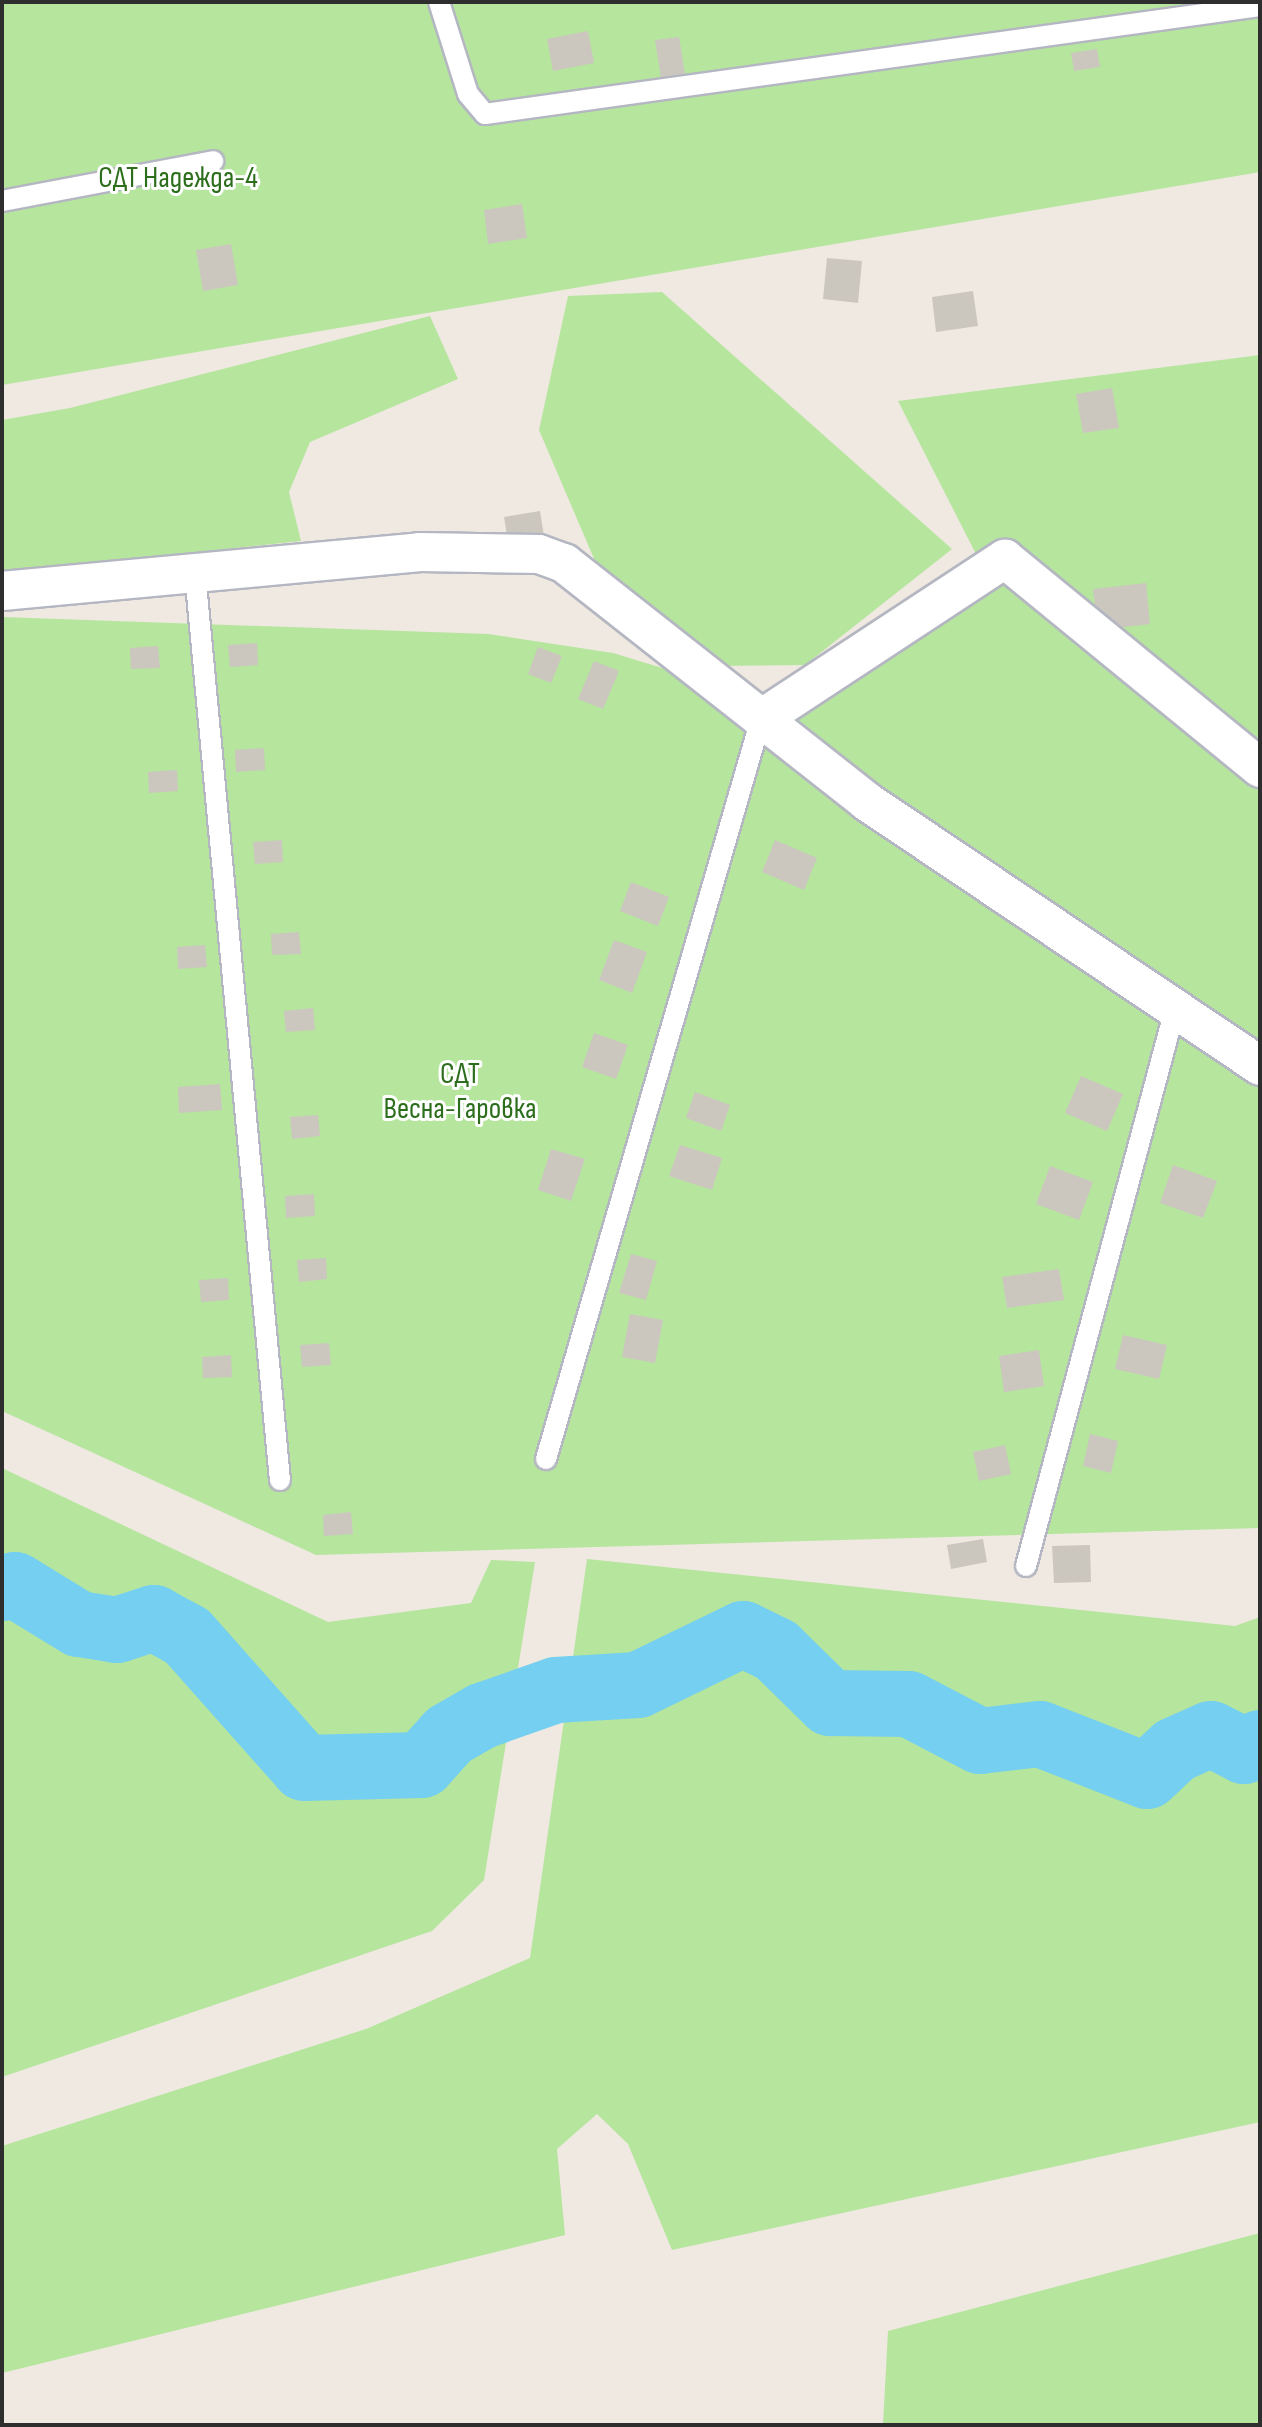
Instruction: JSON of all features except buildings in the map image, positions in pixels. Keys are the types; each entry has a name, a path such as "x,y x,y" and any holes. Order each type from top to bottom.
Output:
{"street":[{"path":"2,591 420,552 539,554 564,563 866,801 1260,1066"},
{"path":"761,719 1005,559 1260,768"}],"lane":[{"path":"439,2 468,94 485,114 1260,6"},
{"path":"2,201 213,161"},
{"path":"195,573 280,1480"},
{"path":"546,1459 761,719"},
{"path":"1026,1566 1175,1009"}],"green space":[{"name":"СДТ Надежда-4","path":"2,2 1260,2 1260,172 2,385"},
{"path":"662,292 952,549 805,665 705,666 598,568 539,430 568,296"},
{"path":"430,316 458,379 310,442 289,492 301,541 2,573 2,420 70,408"},
{"name":"СДТ Весна-Гаровка","path":"1260,355 1260,1528 316,1555 2,1411 2,617 488,634 613,653 767,700 977,556 898,401"},
{"path":"2,1468 328,1622 471,1603 491,1560 535,1562 484,1880 432,1931 2,2077"},
{"path":"587,1559 1235,1626 1260,1617 1260,2122 672,2250 628,2144 597,2114 557,2149 565,2235 2,2373 2,2146 366,2029 530,1958"},
{"path":"1260,2233 1260,2425 883,2425 888,2331"}],"waterway":[{"path":"2,1588 15,1585 79,1624 117,1630 154,1618 187,1636 304,1768 422,1765 449,1735 482,1716 556,1690 638,1685 743,1634 776,1650 830,1703 909,1704 980,1741 1040,1734 1147,1776 1175,1750 1211,1734 1244,1751 1260,1743"}]}
